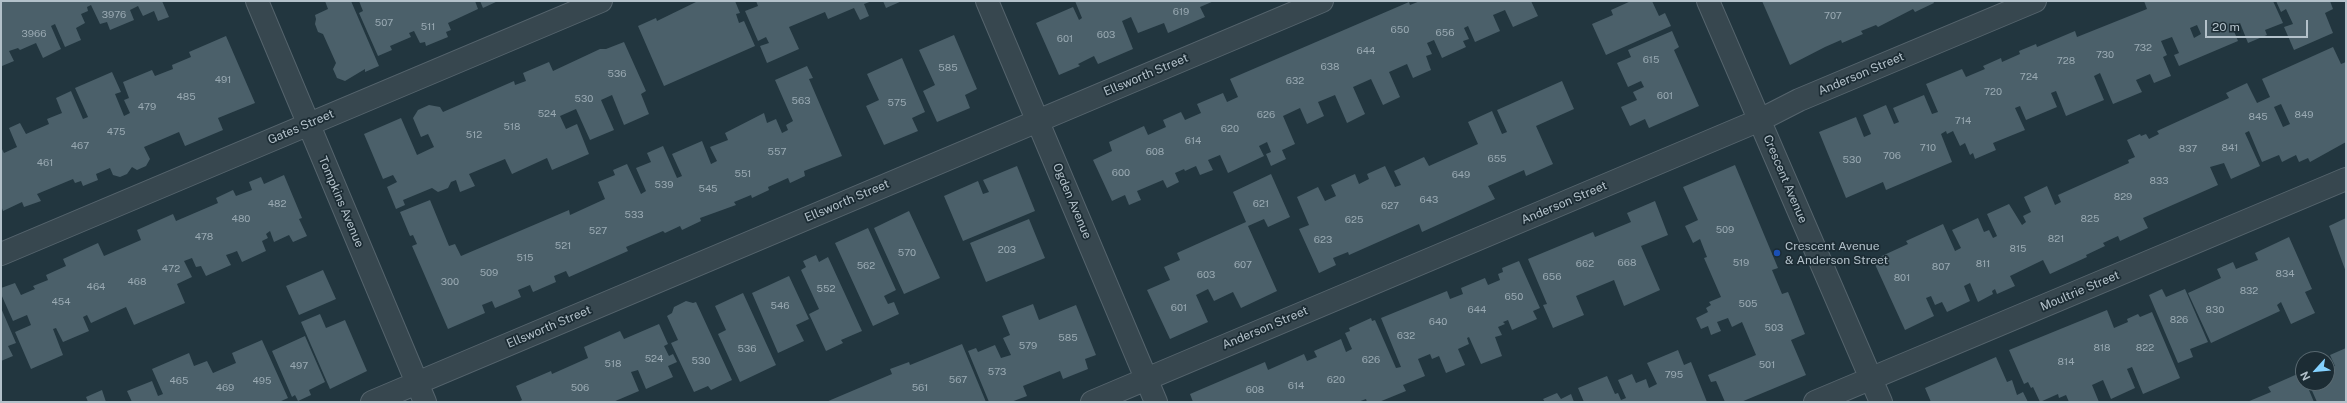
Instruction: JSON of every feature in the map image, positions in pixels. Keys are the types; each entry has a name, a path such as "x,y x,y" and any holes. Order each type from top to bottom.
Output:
{"street":[{"name":"Tompkins Avenue","path":"257,1 421,392"},
{"name":"Gates Street","path":"1,254 601,1"},
{"name":"Ogden Avenue","path":"987,1 1156,402"},
{"name":"Ellsworth Street","path":"372,402 421,392 1038,121 1322,1"},
{"name":"Crescent Avenue","path":"1708,1 1881,402"},
{"name":"Anderson Street","path":"1092,402 1760,120 1799,100 2035,1"},
{"name":"Moultrie Street","path":"1815,402 2346,179"}],"building":[{"path":"1,1 162,1 169,17 158,21 154,11 143,16 138,6 130,10 134,20 110,30 107,22 100,24 91,5 87,7 88,11 81,14 85,23 76,28 81,40 65,47 55,24 51,26 61,49 43,58 36,43 20,50 18,48 9,51 14,61 2,66"},
{"path":"325,1 351,1 379,66 365,72 365,69 345,81 337,78 333,69 336,63 323,34 318,32 315,24 315,15 328,9"},
{"path":"359,1 475,1 478,9 448,23 451,30 446,32 448,37 426,46 425,42 420,43 414,31 409,33 411,37 390,46 392,50 378,56 359,13 363,11"},
{"path":"480,1 498,1 483,8"},
{"path":"698,1 735,1 740,13 736,14 739,23 744,21 755,46 664,86 638,26 656,18 657,21"},
{"path":"756,1 872,1 864,4 869,16 860,20 854,8 828,19 825,12 789,27 799,49 767,63 760,46 769,43 766,37 758,41 745,11 758,6"},
{"path":"883,1 902,1 886,8"},
{"path":"1075,1 1214,1 1200,7 1205,17 1168,33 1164,23 1138,33 1131,17 1122,21 1133,49 1098,64 1094,56 1078,64 1080,66 1059,75 1036,23 1073,7 1079,20 1082,18"},
{"path":"1420,1 1531,1 1538,16 1513,27 1505,10 1493,15 1500,31 1475,42 1468,26 1464,28 1469,39 1463,41 1466,47 1442,58 1434,40 1427,43 1432,54 1426,56 1431,70 1413,78 1407,64 1389,72 1400,97 1383,105 1371,79 1353,87 1365,114 1347,123 1335,95 1318,102 1324,116 1307,124 1300,108 1283,116 1295,144 1282,150 1286,159 1271,166 1266,154 1271,152 1267,142 1259,146 1264,156 1228,173 1220,155 1208,160 1213,170 1200,175 1196,166 1185,171 1184,169 1175,173 1179,182 1167,188 1163,180 1137,191 1141,200 1129,205 1125,195 1112,201 1093,160 1112,151 1109,142 1144,126 1148,135 1166,127 1163,120 1181,112 1185,120 1201,113 1197,104 1223,93 1227,102 1238,97 1230,79 1409,2 1410,5"},
{"path":"1631,1 1652,1 1659,16 1665,13 1671,26 1606,55 1592,24 1613,15 1611,10"},
{"path":"1762,1 1933,1 1934,3 1915,12 1913,9 1878,27 1876,25 1861,31 1863,34 1842,43 1841,40 1790,65"},
{"path":"2144,1 2273,1 2283,23 2265,30 2267,35 2248,43 2240,23 2232,26 2238,41 2179,66 2174,55 2179,53 2172,37 2161,41 2167,55 2163,57 2171,76 2154,83 2150,74 2136,80 2142,92 2113,104 2100,73 2094,76 2104,100 2066,116 2056,91 2051,93 2057,107 2026,120 2020,106 2015,108 2025,130 1993,143 1996,150 1975,159 1973,153 1970,155 1965,143 1960,146 1953,131 1947,134 1946,131 1941,134 1952,162 1886,190 1883,182 1846,198 1819,132 1856,117 1864,137 1871,134 1863,115 1886,105 1894,124 1899,122 1893,108 1924,95 1932,114 1938,112 1926,84 1962,69 1966,77 1985,69 1983,66 2001,58 2002,62 2020,54 2019,51 2036,44 2037,47 2075,31 2077,37 2147,9","holes":["2197,25 2201,34 2194,38 2190,28"]},
{"path":"2276,1 2330,1 2333,9 2325,13 2333,33 2294,50 2284,27 2293,24 2286,9 2281,12"},
{"path":"1672,31 1679,47 1674,50 1699,106 1649,128 1645,119 1630,126 1621,107 1637,100 1633,92 1644,87 1641,81 1628,87 1617,63 1631,57 1628,50"},
{"path":"954,35 977,89 965,95 970,108 937,122 923,91 935,85 919,50"},
{"path":"226,36 255,103 218,118 223,130 185,146 179,132 144,147 150,159 146,166 137,170 132,167 127,174 120,177 113,175 110,168 96,174 98,180 83,186 81,181 75,183 73,179 37,194 41,201 24,207 22,202 3,211 1,206 1,147 4,153 17,147 9,128 20,123 26,134 49,124 47,119 62,113 56,98 71,91 83,119 88,117 75,88 112,72 121,92 115,94 124,116 130,113 124,100 129,98 123,82 152,70 155,76 173,69 172,65 191,57 189,52"},
{"path":"624,42 646,91 641,94 649,114 624,125 612,95 601,100 614,130 590,140 576,109 560,116 566,129 577,124 589,154 552,170 547,158 512,174 505,159 469,174 475,186 460,192 456,180 451,182 448,188 438,192 432,188 403,200 405,205 396,209 387,187 397,182 393,175 383,179 364,134 401,118 417,155 434,147 428,134 421,137 413,118 418,110 429,105 440,107 443,112 514,81 515,85 526,81 523,73 549,62 553,71 600,49 606,49"},
{"path":"2333,47 2341,64 2346,62 2346,142 2310,162 2308,158 2299,162 2296,155 2282,162 2279,155 2262,162 2249,131 2245,133 2260,166 2231,179 2224,163 2210,167 2218,185 2143,218 2148,228 2120,241 2118,236 2103,243 2105,246 2086,255 2087,257 2050,274 2043,260 2010,276 2015,286 1997,294 1995,289 1992,291 1993,294 1978,302 1970,283 1964,286 1970,301 1947,312 1942,302 1935,305 1931,296 1926,298 1934,316 1905,330 1873,260 1908,244 1906,241 1943,224 1955,251 1961,248 1952,230 1978,218 1984,232 1989,230 1993,238 1997,236 1987,214 2009,204 2022,225 2026,222 2023,216 2031,212 2024,197 2047,186 2055,205 2061,202 2058,195 2129,163 2128,160 2135,157 2127,140 2140,134 2141,136 2146,134 2149,139 2159,134 2157,131 2229,98 2226,93 2247,83 2257,103 2270,97 2262,79","holes":["2281,104 2290,124 2283,127 2274,107"]},
{"path":"902,58 925,112 912,118 918,131 884,145 866,106 879,100 867,74"},
{"path":"807,66 813,78 809,79 842,156 804,171 805,176 790,183 788,178 768,187 769,190 752,198 751,195 734,202 736,205 700,218 701,221 682,230 680,226 665,233 663,231 626,247 628,251 569,277 566,271 554,276 556,282 533,292 530,285 518,290 521,297 495,308 492,301 482,305 485,313 448,329 412,246 417,244 413,235 410,236 400,212 430,200 449,246 455,244 461,256 569,210 570,215 605,199 598,182 615,175 613,170 627,164 641,194 646,191 636,168 651,162 647,153 663,146 677,178 682,176 672,154 702,141 711,164 717,161 710,147 728,140 725,133 764,113 767,123 776,119 782,133 788,130 786,125 793,121 775,80"},
{"path":"1562,81 1574,109 1536,126 1553,164 1526,176 1524,170 1488,186 1495,199 1422,232 1419,224 1349,255 1348,252 1333,258 1336,265 1319,273 1299,229 1309,225 1297,197 1318,187 1325,201 1336,196 1331,185 1355,174 1359,184 1369,179 1367,174 1385,166 1395,187 1401,185 1394,171 1424,157 1429,166 1478,144 1468,122 1492,111 1502,134 1507,132 1497,110"},
{"path":"1735,165 1778,268 1772,270 1782,294 1788,292 1805,334 1791,340 1806,375 1741,402 1725,402 1716,381 1711,382 1708,375 1756,355 1742,322 1732,327 1728,318 1717,322 1721,331 1711,335 1708,326 1701,329 1696,318 1708,312 1706,308 1711,305 1709,302 1721,297 1704,258 1707,257 1700,239 1693,243 1685,226 1698,220 1683,187"},
{"path":"1017,166 1035,211 963,241 944,196 978,181 983,194 989,192 983,180"},
{"path":"1271,174 1290,217 1268,227 1264,219 1248,226 1277,291 1241,308 1233,292 1214,301 1208,289 1196,295 1208,322 1170,339 1147,290 1170,280 1164,267 1180,260 1177,253 1246,222 1233,192"},
{"path":"284,175 302,218 299,219 307,236 293,242 289,235 274,242 270,231 266,234 268,238 262,241 266,251 242,262 237,251 226,255 231,265 206,276 201,266 196,267 192,258 184,261 192,277 177,284 185,303 134,325 126,307 91,323 87,315 83,317 89,331 63,342 56,328 53,329 63,355 31,369 15,332 31,325 27,315 13,321 1,294 1,288 15,283 21,295 35,289 33,286 48,280 46,275 66,266 63,259 98,243 104,256 141,240 137,230 173,214 176,221 218,203 216,198 233,190 236,196 252,190 249,182 261,177 264,184"},
{"path":"1655,201 1668,235 1641,246 1660,290 1624,306 1614,280 1576,296 1584,315 1553,328 1543,305 1547,304 1528,259 1593,232 1595,237 1631,222 1627,213"},
{"path":"909,211 940,278 904,294 874,228"},
{"path":"2346,218 2346,272 2329,226"},
{"path":"1029,219 1045,258 986,282 970,243"},
{"path":"868,228 896,290 884,296 888,304 894,302 899,314 873,326 835,243"},
{"path":"2289,237 2312,289 2305,292 2315,313 2291,324 2281,302 2277,305 2280,311 2211,343 2188,293 2221,278 2217,269 2233,262 2236,269 2258,260 2255,253"},
{"path":"816,255 819,262 828,257 862,331 841,340 843,343 826,351 809,314 819,309 801,270 806,267 803,261"},
{"path":"1519,261 1540,308 1533,311 1537,319 1512,330 1508,320 1503,322 1505,324 1498,327 1502,335 1495,337 1502,356 1481,364 1469,337 1467,338 1469,344 1458,349 1465,365 1446,373 1439,356 1432,359 1430,354 1418,359 1425,376 1403,385 1406,391 1379,402 1367,402 1366,399 1358,402 1193,402 1190,394 1265,362 1268,370 1304,354 1307,361 1317,357 1314,351 1341,339 1346,352 1352,349 1345,333 1350,331 1349,328 1371,318 1372,321 1375,320 1396,368 1401,367 1381,318 1447,291 1450,299 1463,294 1461,288 1485,278 1488,285 1500,280 1498,274 1503,272 1502,268"},
{"path":"323,270 336,299 299,315 286,286"},
{"path":"789,276 809,319 796,325 804,341 778,353 752,293"},
{"path":"2162,289 2166,297 2185,289 2208,342 2190,349 2193,357 2178,363 2149,295"},
{"path":"743,293 776,365 740,382 718,334 726,330 715,306"},
{"path":"686,301 693,303 696,302 732,380 711,390 708,386 694,392 671,343 678,340 667,316 672,313 674,307"},
{"path":"1033,304 1039,320 1076,305 1096,355 1085,359 1088,369 1063,379 1060,371 1023,386 1027,396 1011,402 989,402 968,351 976,348 978,352 995,345 1001,358 1011,355 1003,338 1010,335 1002,316"},
{"path":"1,308 16,343 8,346 13,356 1,361"},
{"path":"2107,310 2114,328 2128,322 2127,319 2138,314 2140,317 2152,312 2180,378 2143,394 2132,367 2127,369 2135,388 2111,399 2103,380 2092,385 2099,402 2069,402 2066,395 2059,398 2058,394 2040,402 2033,387 2031,388 2028,382 2024,384 2009,350"},
{"path":"320,314 326,328 345,320 367,371 330,389 301,322"},
{"path":"659,324 668,344 664,346 669,356 673,354 677,362 668,366 673,377 646,389 638,370 631,372 639,391 613,402 518,402 522,400 516,386 551,371 552,374 588,358 584,347 620,331 624,339"},
{"path":"305,336 325,382 309,390 311,395 298,401 295,395 292,397 272,351"},
{"path":"262,340 288,398 279,402 132,402 127,391 152,381 158,396 163,394 152,369 189,353 194,366 207,361 213,373 236,363 232,353"},
{"path":"962,344 986,402 826,402 892,374 890,369 909,362 910,365"},
{"path":"2346,348 2346,402 2317,402 2312,391 2335,391 2335,353"},
{"path":"1678,350 1684,365 1691,362 1707,402 1584,402 1578,388 1607,376 1615,394 1618,393 1621,400 1626,398 1618,380 1632,374 1636,383 1646,379 1649,388 1657,384 1647,363"},
{"path":"1996,357 2007,382 2012,380 2017,395 2023,392 2028,402 1931,402 1925,388"},
{"path":"2295,375 2295,391 2309,391 2314,402 2247,402 2271,392 2268,387"},
{"path":"102,390 106,402 88,402 86,397"},
{"path":"1557,393 1561,399 1571,394 1574,402 1545,402 1543,399"}],"place":[{"name":"Crescent Avenue & Anderson Street","path":"1777,253"}]}
